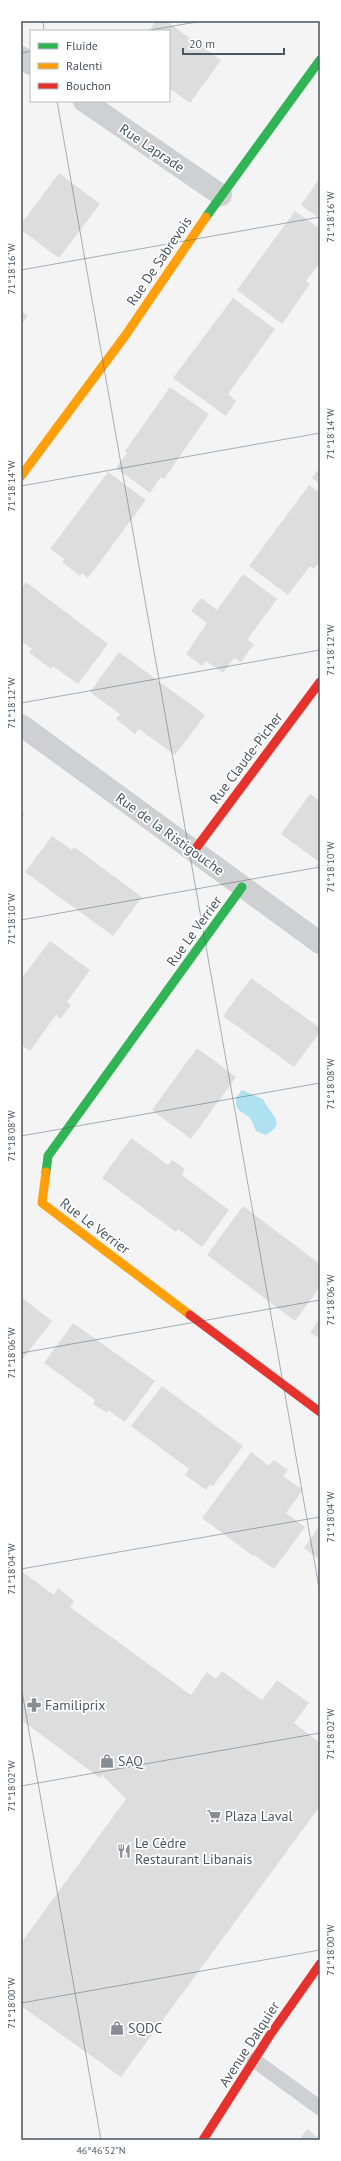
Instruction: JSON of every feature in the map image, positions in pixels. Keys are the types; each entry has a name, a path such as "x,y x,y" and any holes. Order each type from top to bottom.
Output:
{"street":[{"path":"21,57 30,63"},
{"name":"Rue De Sabrevois","path":"21,476 125,336 221,195 320,60"},
{"name":"Rue Laprade","path":"85,102 221,195"},
{"name":"Rue Claude-Picher","path":"194,851 320,682"},
{"name":"Rue de la Ristigouche","path":"21,724 159,827 320,943"},
{"name":"Rue Le Verrier","path":"242,887 48,1156 42,1203 320,1412"},
{"name":"Avenue Dalquier","path":"203,2140 254,2060 320,1964"}],"lane":[{"path":"254,2060 320,2108"}],"water":[{"path":"242,1090 263,1099 275,1118 277,1122 276,1126 266,1135 256,1131 250,1118 237,1108 236,1098"}],"building":[{"path":"156,21 166,21 221,60 190,103 170,89 170,30 150,30"},
{"path":"59,173 100,204 59,258 21,230 21,224"},
{"path":"320,178 320,219 301,205"},
{"path":"295,211 320,229 320,263 306,281 310,284 282,324 237,290"},
{"path":"233,298 275,329 228,394 236,401 226,416 173,378"},
{"path":"21,311 28,316 21,325"},
{"path":"170,387 209,414 164,479 161,477 150,493 116,468 127,453 125,451"},
{"path":"320,467 320,484 312,478"},
{"path":"108,472 146,500 88,578 82,573 80,576 62,562 64,559 50,549"},
{"path":"309,485 320,493 320,561 314,569 310,566 288,595 249,566"},
{"path":"243,574 277,599 247,640 254,644 241,662 234,658 223,673 206,661 202,666 186,654 207,623 191,611 201,598 217,610"},
{"path":"26,582 108,644 78,684 53,666 51,669 29,652 32,649 21,641 21,589"},
{"path":"119,652 205,715 175,755 139,729 135,734 116,719 120,714 90,692"},
{"path":"310,794 320,801 320,869 316,866 319,862 281,834"},
{"path":"21,810 25,813 21,819"},
{"path":"52,836 72,850 74,847 142,897 113,936 25,872"},
{"path":"50,941 90,970 67,1002 71,1005 60,1019 56,1015 30,1051 21,1045 21,979"},
{"path":"251,978 320,1028 320,1032 294,1067 223,1016"},
{"path":"197,1048 236,1077 191,1139 152,1110"},
{"path":"131,1138 168,1165 172,1160 185,1169 182,1175 229,1210 202,1247 178,1229 176,1232 102,1178"},
{"path":"243,1206 320,1264 320,1287 295,1321 207,1255"},
{"path":"21,1297 52,1321 22,1360 21,1359"},
{"path":"320,1319 320,1339 310,1332"},
{"path":"73,1323 155,1381 125,1422 108,1410 107,1413 93,1404 95,1400 44,1363"},
{"path":"162,1386 243,1446 213,1486 210,1484 206,1490 185,1475 189,1469 131,1426"},
{"path":"251,1452 269,1466 274,1460 288,1470 283,1476 303,1490 286,1513 305,1527 274,1569 254,1555 253,1556 202,1518"},
{"path":"320,1525 320,1560 304,1548"},
{"name":"Plaza Laval","path":"21,1571 54,1595 58,1588 74,1601 70,1607 191,1695 207,1672 216,1679 222,1671 262,1700 277,1680 309,1703 294,1723 320,1743 320,1806 121,2077 21,2006 21,1943 126,1799 102,1775 100,1778 21,1720"},
{"path":"307,2129 320,2139 320,2140 299,2140"}],"traffic: fast":[{"path":"206,217 320,60"},
{"path":"46,1172 48,1156 242,887"}],"traffic: slow":[{"path":"21,476 125,336 206,217"},
{"path":"46,1172 42,1203 190,1315"}],"traffic: jam":[{"path":"194,851 320,682"},
{"path":"190,1315 320,1412"},
{"path":"203,2140 270,2035 320,1964"}],"place":[{"name":"Familiprix","path":"34,1705"},
{"name":"SAQ","path":"107,1761"},
{"name":"Plaza Laval","path":"214,1816"},
{"name":"Le Cèdre Restaurant Libanais","path":"124,1851"},
{"name":"SQDC","path":"117,2028"}]}
